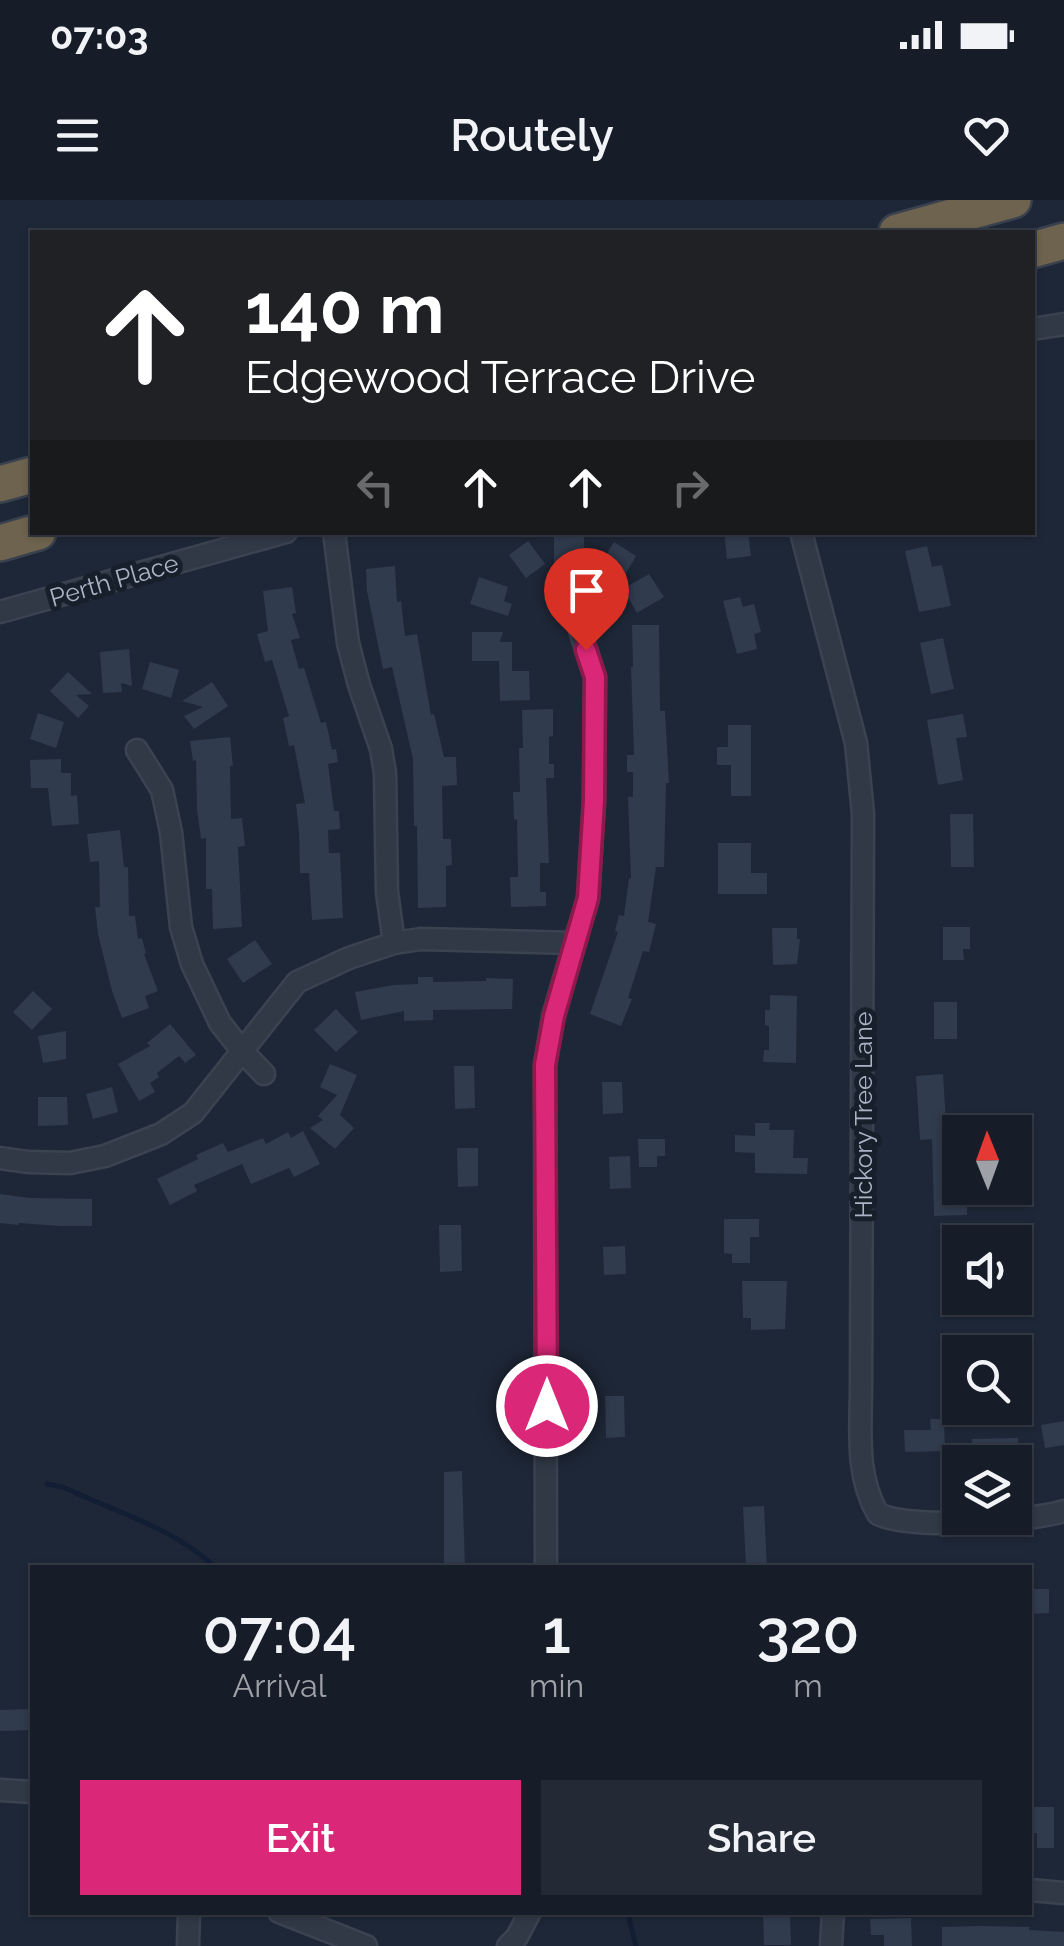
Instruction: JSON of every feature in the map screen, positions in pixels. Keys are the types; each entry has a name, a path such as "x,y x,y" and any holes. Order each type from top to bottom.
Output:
{"highway":[{"path":"904,230 1013,200"},
{"path":"1035,249 1064,241"},
{"path":"0,484 30,476"},
{"path":"0,543 30,534"}],"street":[{"path":"1035,329 1064,324"},
{"name":"Perth Place","path":"0,612 275,535"},
{"path":"334,535 348,643 385,773 387,892 394,943"},
{"name":"Hickory Tree Lane","path":"802,535 856,743 863,814 864,1488 878,1514 898,1521 961,1522 1064,1512"},
{"path":"546,1565 545,1065 554,1016 588,898 594,783 595,677 578,624"},
{"path":"137,750 162,790 171,832 181,927 192,964 220,1023 264,1074"},
{"path":"0,1158 70,1162 106,1156 160,1134 193,1113 297,982 349,958 394,943 421,939 574,943"},
{"path":"0,1790 30,1792"},
{"path":"1032,1890 1064,1893"},
{"path":"188,1946 189,1915"},
{"path":"287,1915 366,1946"},
{"path":"508,1946 528,1915"},
{"path":"831,1946 833,1915"}],"building":[{"path":"554,535 584,535 584,563 554,564"},
{"path":"724,535 748,535 751,556 727,559"},
{"path":"528,541 545,564 526,578 509,555"},
{"path":"614,542 636,556 622,580 599,566"},
{"path":"927,546 932,567 942,565 951,606 919,612 905,551"},
{"path":"395,566 397,602 401,601 405,636 417,634 431,715 434,714 444,757 456,757 457,785 442,786 443,839 451,839 452,865 446,866 446,907 418,908 413,759 392,667 383,669 367,591 366,569"},
{"path":"649,574 664,597 637,613 623,589"},
{"path":"479,577 508,587 504,601 512,604 508,616 470,604"},
{"path":"292,587 296,613 292,614 300,638 291,640 321,723 326,722 332,750 336,749 338,762 328,764 340,829 328,830 329,853 340,853 343,918 312,920 309,873 300,873 296,804 305,803 294,745 289,746 283,718 289,716 272,660 265,662 257,634 268,631 263,591"},
{"path":"740,597 743,607 754,604 761,632 754,634 757,649 737,654 723,601"},
{"path":"632,625 659,625 660,711 665,711 669,783 664,867 656,867 648,922 656,924 649,952 643,951 621,1026 590,1014 618,932 615,931 619,915 624,916 631,879 628,797 633,797 633,772 627,772 627,755 634,755"},
{"path":"472,632 503,632 500,642 512,642 512,671 529,671 530,700 500,701 499,661 472,661"},
{"path":"943,638 954,689 931,694 920,643"},
{"path":"129,649 132,686 121,683 122,692 103,693 100,652"},
{"path":"150,662 179,670 171,698 142,689"},
{"path":"68,672 92,694 76,695 89,706 78,718 50,691"},
{"path":"212,682 228,706 194,729 184,716 203,707 182,701"},
{"path":"553,709 549,764 554,764 554,778 546,778 549,863 540,863 540,892 546,892 546,906 511,907 510,877 518,877 513,792 520,792 522,710"},
{"path":"38,713 64,722 56,748 30,739"},
{"path":"963,714 967,737 956,738 963,780 938,785 927,720"},
{"path":"728,725 751,725 751,796 731,796 731,765 717,765 717,747 728,747"},
{"path":"230,737 231,819 242,818 245,846 238,847 242,927 213,929 212,889 206,889 206,838 201,839 196,760 193,761 190,741"},
{"path":"61,759 61,773 71,773 71,796 77,795 79,824 52,826 48,788 31,788 30,760"},
{"path":"950,814 973,814 974,867 951,867"},
{"path":"120,830 124,867 128,867 129,916 135,916 138,939 142,938 158,991 145,996 149,1008 122,1018 98,934 95,907 100,907 99,861 90,862 87,834"},
{"path":"718,843 751,843 751,873 767,873 767,894 718,894"},
{"path":"943,927 970,927 970,949 963,949 964,960 943,960"},
{"path":"772,928 797,928 797,964 773,965"},
{"path":"255,940 272,964 243,983 227,959"},
{"path":"418,977 433,977 433,982 513,979 512,1009 433,1010 433,1020 404,1021 404,1011 361,1020 355,992 418,984"},
{"path":"33,991 52,1009 32,1030 13,1012"},
{"path":"770,995 797,996 796,1063 763,1062 764,1050 769,1050 765,1010 770,1010"},
{"path":"934,1002 957,1002 957,1039 934,1039"},
{"path":"336,1009 358,1032 336,1052 314,1030"},
{"path":"170,1024 196,1055 185,1063 179,1056 157,1073 159,1077 150,1083 155,1092 139,1101 118,1064 150,1046 147,1043"},
{"path":"66,1031 66,1059 43,1063 38,1036"},
{"path":"330,1064 357,1075 340,1115 354,1128 335,1149 310,1128 323,1120 318,1116 337,1095 320,1087"},
{"path":"454,1066 474,1066 475,1108 455,1109"},
{"path":"943,1074 942,1205 967,1205 967,1215 934,1216 932,1139 920,1140 916,1076"},
{"path":"602,1082 622,1082 623,1113 603,1114"},
{"path":"112,1087 118,1112 93,1119 86,1094"},
{"path":"38,1097 67,1097 68,1125 38,1126"},
{"path":"755,1123 770,1123 769,1130 794,1130 793,1158 808,1158 807,1174 755,1173 755,1153 735,1152 735,1135 755,1136"},
{"path":"303,1131 320,1164 294,1177 289,1168 251,1184 242,1164 194,1185 197,1191 170,1205 157,1179 223,1143 228,1152 263,1138 266,1144 288,1132 291,1138"},
{"path":"638,1139 665,1139 665,1156 657,1156 657,1167 639,1167"},
{"path":"457,1148 478,1148 478,1186 458,1187"},
{"path":"630,1156 631,1188 610,1189 609,1157"},
{"path":"0,1194 92,1199 92,1226 0,1223"},
{"path":"724,1219 759,1219 759,1237 750,1237 750,1263 732,1263 732,1254 724,1253"},
{"path":"439,1225 461,1225 462,1271 440,1272"},
{"path":"625,1246 626,1274 604,1275 603,1247"},
{"path":"742,1281 787,1281 785,1329 751,1330 751,1318 743,1318"},
{"path":"605,1396 624,1396 625,1437 606,1438"},
{"path":"930,1419 942,1419 942,1451 905,1452 904,1430 931,1430"},
{"path":"1064,1421 1064,1445 1045,1448 1041,1425"},
{"path":"1018,1438 1018,1445 972,1445 972,1439"},
{"path":"462,1471 465,1565 444,1565 444,1472"},
{"path":"764,1506 767,1565 746,1565 743,1507"},
{"path":"1032,1589 1049,1589 1049,1613 1032,1614"},
{"path":"30,1709 30,1730 0,1731 0,1710"},
{"path":"1032,1807 1054,1807 1054,1848 1037,1848 1037,1833 1032,1833"},
{"path":"763,1915 790,1915 791,1945 764,1945"},
{"path":"911,1918 912,1946 884,1946 884,1935 871,1935 870,1919"},
{"path":"942,1927 1064,1932 1064,1946 942,1946"}],"waterway":[{"path":"47,1484 63,1487 162,1531 212,1565"},
{"path":"626,1915 636,1946"}],"route":[{"path":"547,1406 545,1065 554,1016 588,898 595,677 586,650"}]}
